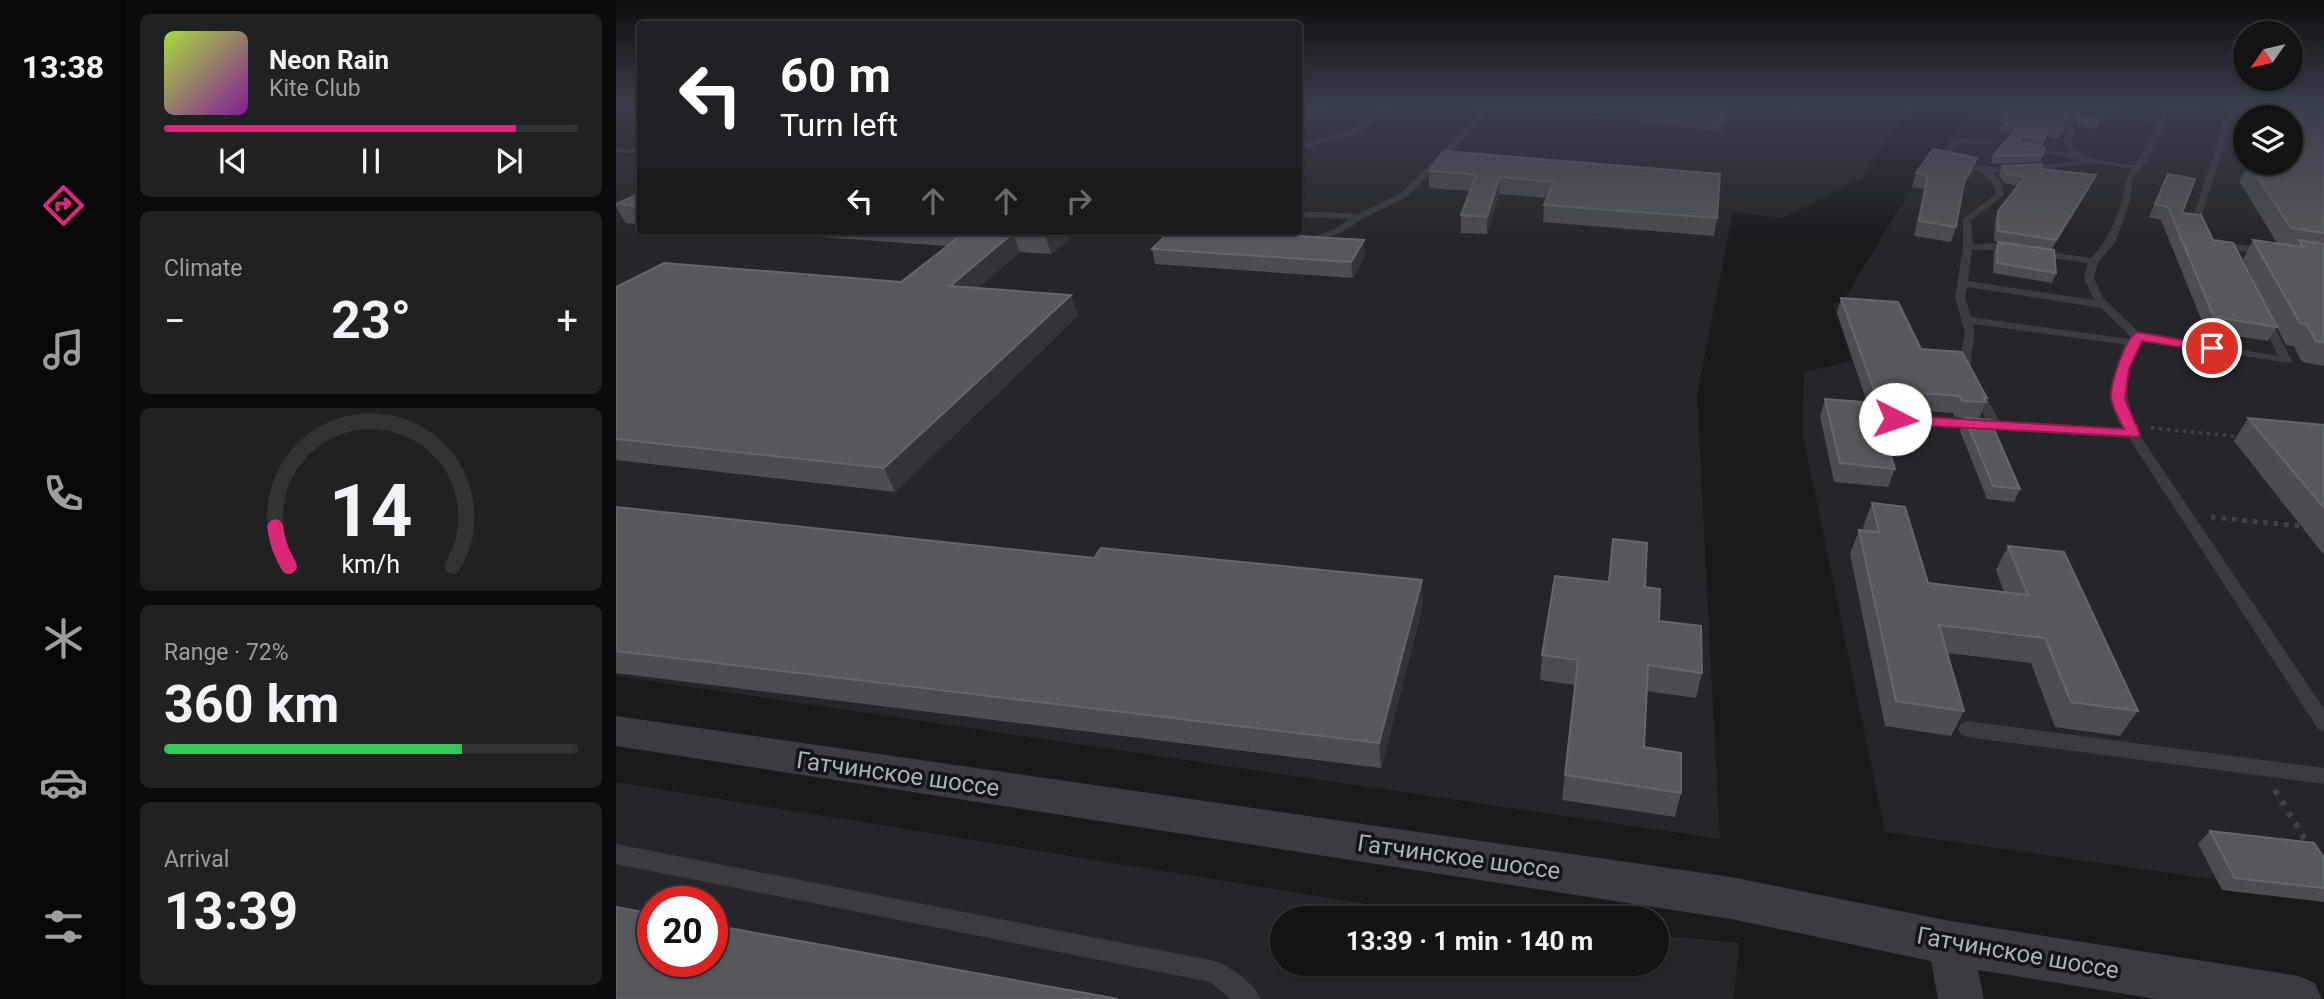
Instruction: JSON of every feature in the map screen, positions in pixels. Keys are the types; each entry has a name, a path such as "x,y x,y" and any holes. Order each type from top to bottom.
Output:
{"street":[{"name":"Гатчинское шоссе","path":"616,731 1731,898 1950,943 2299,999"},
{"path":"1950,943 1961,999"}],"lane":[{"path":"1291,244 1340,230 1359,217 1404,195 1447,151"},
{"path":"1948,151 1944,154 1951,161 2028,171 2095,161"},
{"path":"2038,151 2137,168"},
{"path":"2072,151 2095,161"},
{"path":"2136,340 2098,299 2089,278 2093,261 2110,243 2127,198 2129,180 2146,151"},
{"path":"2207,237 2196,220 2218,151"},
{"path":"1983,167 1997,181 2000,195 1967,219 1968,248 1960,297 1970,333 1964,366 1997,426"},
{"path":"1302,214 1359,217"},
{"path":"2239,269 2223,244 2283,253"},
{"path":"1968,248 1992,246 2093,261"},
{"path":"1963,283 2104,305"},
{"path":"1966,320 2286,361 2257,303"},
{"path":"2136,340 2123,369 2118,399 2131,430 2324,724"},
{"path":"1895,419 1997,426 2131,430"},
{"path":"1967,729 2324,776"},
{"path":"616,854 1215,972 1249,999"}],"path":[{"path":"2131,430 2255,438"},
{"path":"2186,514 2301,526"},
{"path":"2262,768 2310,849"}],"shaded area":[{"path":"1302,151 1881,151 1863,178 1783,218 1733,212 1697,395 1720,839 616,676 616,155 637,157 637,235 1302,235"},
{"path":"1940,151 2233,151 2233,175 2303,175 2303,151 2324,151 2324,902 2222,890 2217,880 1885,832 1803,436 1804,372 1852,361 1832,302 1841,304 1912,187"},
{"path":"616,782 1379,906 1270,906 1270,976 1669,976 1669,936 1739,943 1734,999 616,999"}],"building":[{"path":"1444,151 1720,174 1717,218 1544,205 1554,182 1500,177 1487,217 1461,215 1476,175 1429,171"},
{"path":"1932,151 1977,158 1964,182 1956,227 1919,221 1928,175 1916,173"},
{"path":"1998,151 2044,151 2043,155 1993,156"},
{"path":"2303,151 2324,151 2324,233 2291,228 2256,175 2303,175"},
{"path":"2042,164 2041,169 2096,175 2056,240 1998,231 1998,211 2025,177 2007,174 2002,166"},
{"path":"2168,174 2195,179 2182,213 2201,215 2213,240 2233,243 2277,327 2214,317 2168,207 2155,204"},
{"path":"637,194 637,206 616,204"},
{"path":"962,235 1011,235 950,286 1071,295 884,468 616,439 616,287 664,263 901,282"},
{"path":"1166,235 1278,235 1364,240 1351,262 1152,249"},
{"path":"2253,240 2303,247 2299,240 2324,244 2324,342 2316,341 2307,325 2300,323"},
{"path":"1998,242 2054,250 2056,273 1997,263"},
{"path":"1841,298 1898,302 1921,349 1962,352 1987,398 1984,398 1986,402 1962,401 1960,396 1874,390"},
{"path":"1825,399 1875,403 1895,469 1840,463"},
{"path":"1965,418 1990,420 2020,489 1993,486"},
{"path":"2248,418 2324,425 2324,508"},
{"path":"1872,503 1905,507 1928,583 2028,595 2008,546 2064,552 2138,711 2071,702 2045,638 1939,625 1964,711 1896,701 1859,530 1879,532"},
{"path":"616,507 1094,558 1101,548 1422,580 1379,743 616,651"},
{"path":"1613,539 1647,543 1645,587 1660,589 1659,621 1701,626 1702,673 1648,665 1644,747 1681,753 1681,793 1565,775 1578,660 1542,655 1555,576 1609,582"},
{"path":"2210,831 2314,843 2324,858 2324,888 2235,878"},
{"path":"616,907 637,911 637,977 728,977 728,928 1118,999 616,999"}],"route":[{"path":"1895,419 2133,434 2118,399 2123,369 2137,336 2212,348"}]}
